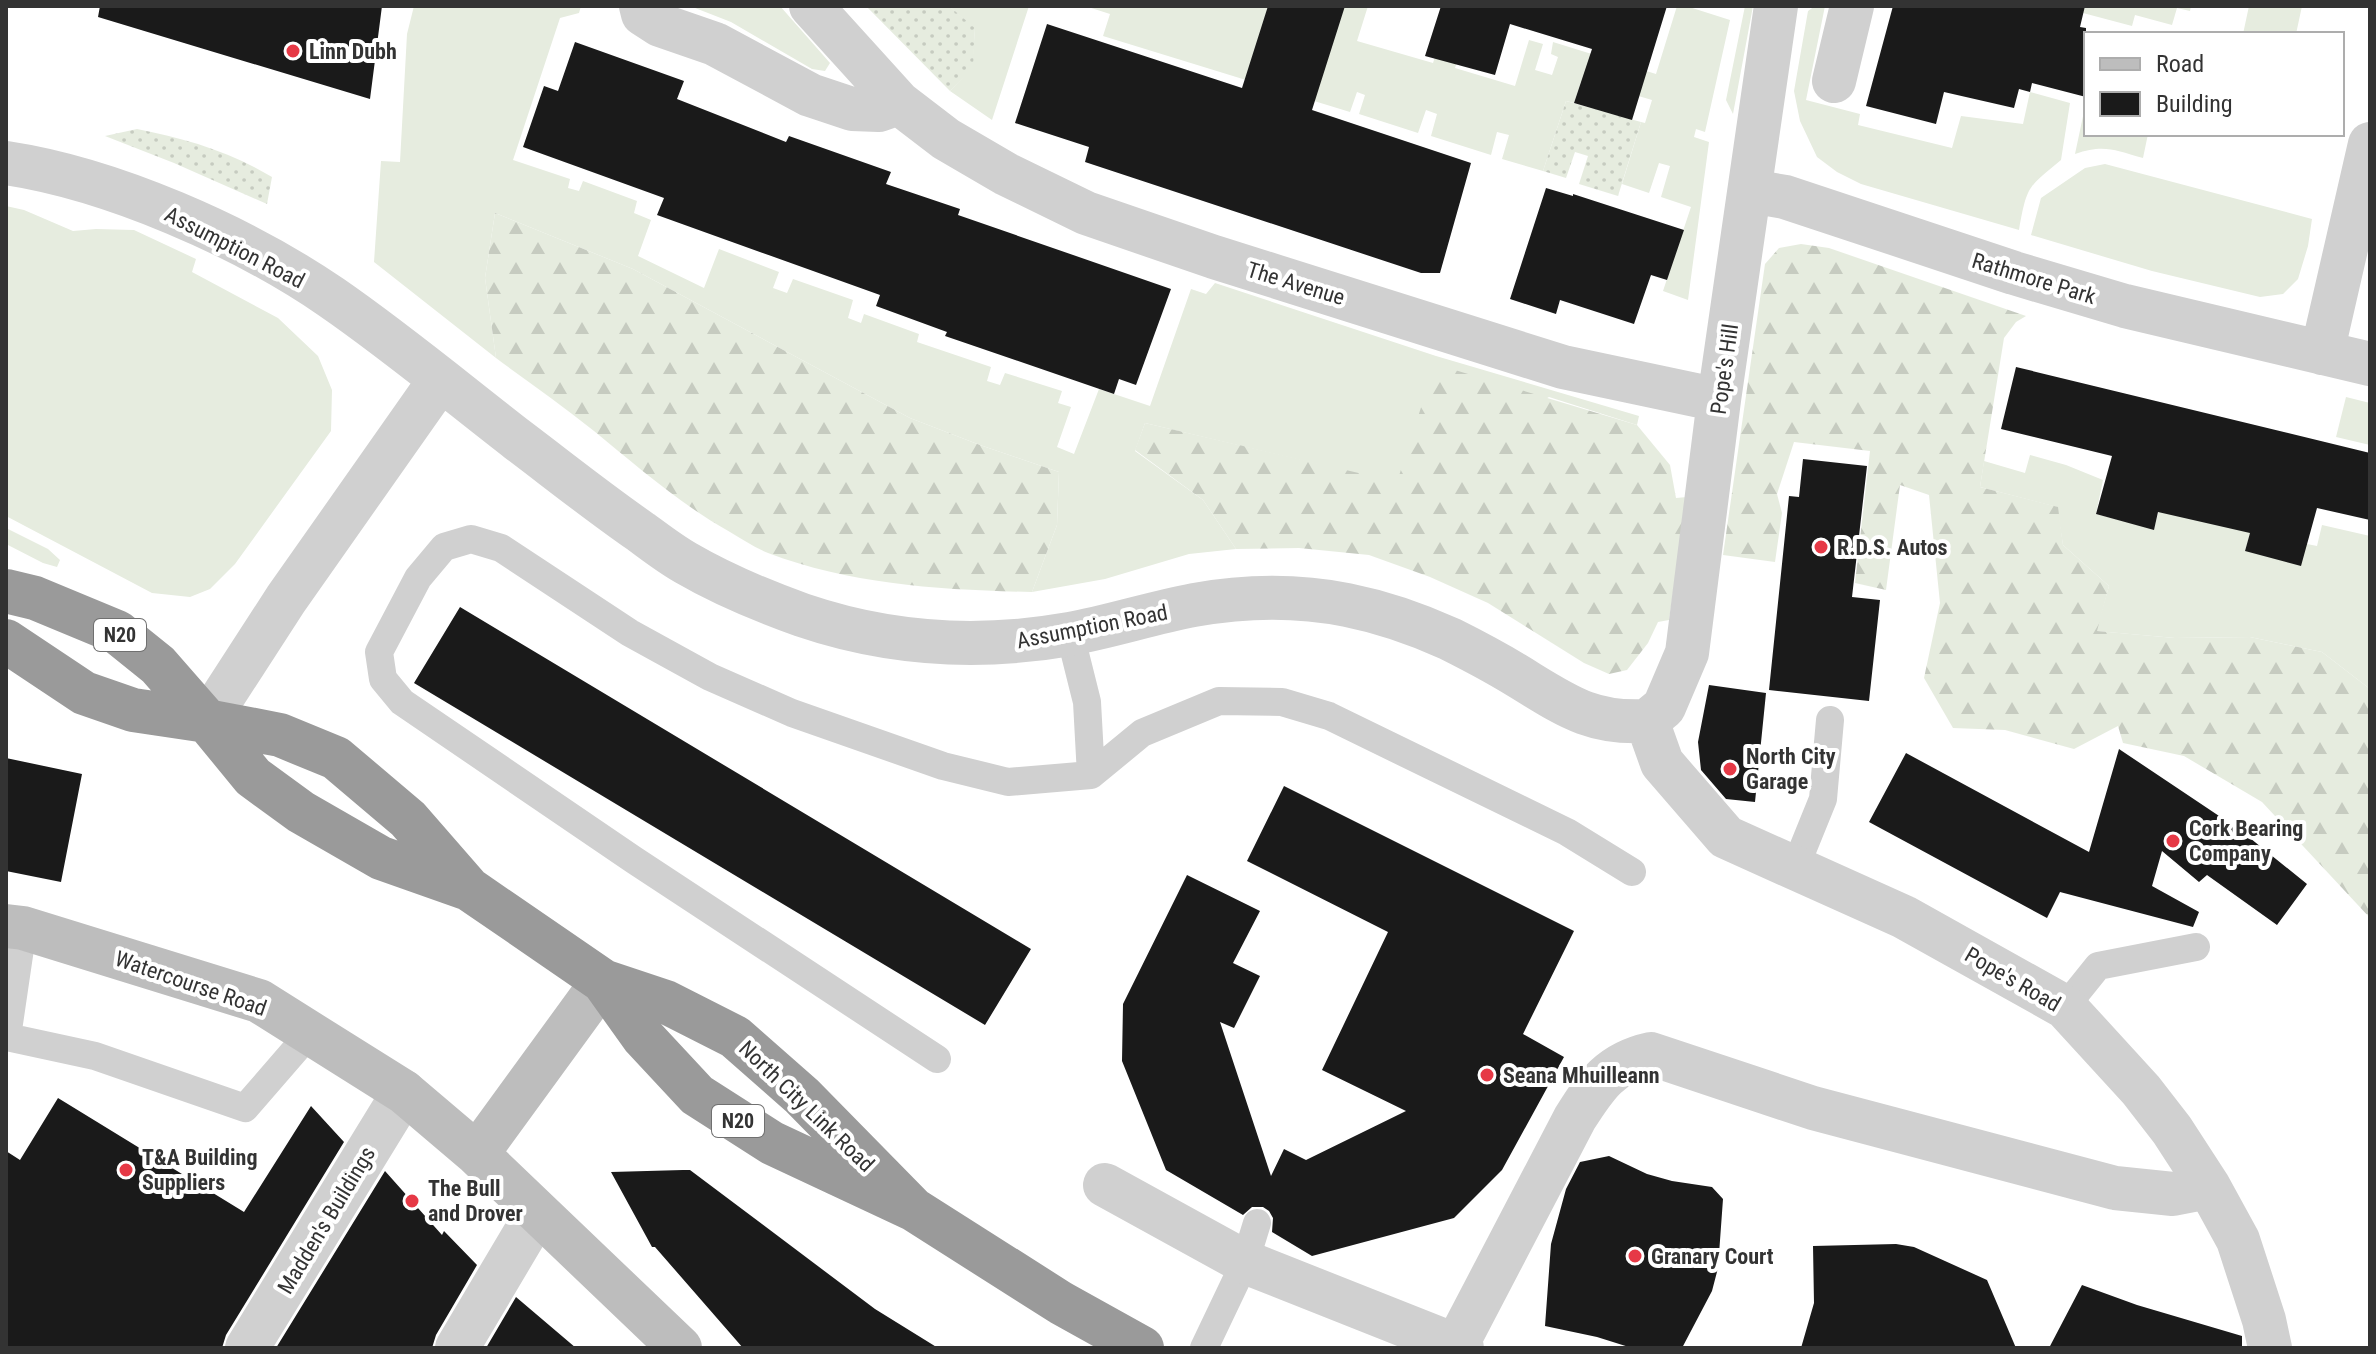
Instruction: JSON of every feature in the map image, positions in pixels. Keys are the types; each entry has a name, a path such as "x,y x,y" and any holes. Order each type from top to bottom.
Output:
{"highway":[{"name":"North City Link Road","path":"6,591 35,598 117,632 158,665 253,777 301,812 381,858 469,889"},
{"name":"North City Link Road","path":"6,641 84,693 133,710 280,735 336,758 408,819 469,889 603,981 666,1002 735,1037 802,1096 913,1209"},
{"name":"North City Link Road","path":"603,981 643,1037 697,1095 772,1143 913,1209 1061,1303 1142,1348"}],"street":[{"path":"641,6 643,14 660,25 715,44 810,95 852,109 879,110 899,103"},
{"name":"The Avenue","path":"811,6 899,103 946,139 1006,174 1086,213 1214,257 1563,367 1719,400"},
{"name":"Pope's Hill","path":"1647,721 1664,707 1687,653 1719,400 1776,6"},
{"path":"1834,81 1852,6"},
{"path":"2322,353 2370,144"},
{"name":"Assumption Road","path":"6,163 90,182 213,230 279,265 330,296 599,502 685,563 789,610 862,631 942,644 999,644 1070,634 1193,605 1241,599 1294,598 1344,604 1391,615 1449,639 1577,710 1601,719 1647,721"},
{"name":"Rathmore Park","path":"1751,191 1785,197 2014,273 2125,306 2370,364"},
{"path":"207,721 286,599 440,380"},
{"name":"Pope's Road","path":"1647,721 1662,763 1726,837 1904,917 2065,1007 2131,1079 2172,1130 2209,1187 2238,1240 2270,1348"},
{"name":"Watercourse Road","path":"15,927 259,1001 404,1092 477,1154 680,1348"},
{"path":"477,1154 603,981"},
{"path":"1105,1185 1259,1240 1392,1321 1459,1347 1592,1090 1613,1068 1651,1054 1813,1108 2115,1188 2173,1194 2209,1187"},
{"name":"Madden's Buildings","path":"247,1348 404,1092"},
{"path":"457,1348 537,1213"}],"lane":[{"path":"937,1059 634,860 402,702 383,679 379,652 418,578 444,547 471,539 501,548 630,633 710,677 792,713 943,766 1008,782 1091,775 1142,733 1219,701 1282,702 1329,716 1553,825 1632,872"},
{"path":"1070,634 1087,702 1091,775"},
{"path":"1795,868 1823,799 1830,720"},
{"path":"15,927 7,1037 95,1056 245,1108 310,1033"},
{"path":"2065,1007 2098,966 2196,947"},
{"path":"1204,1348 1259,1240"}],"green space":[{"path":"414,6 581,6 579,13 560,18 513,160 570,179 568,188 579,191 583,181 637,201 634,213 651,220 638,256 704,288 719,249 779,272 773,288 787,293 793,279 853,300 848,318 861,323 864,314 919,334 917,342 991,367 987,381 1000,385 1005,373 1062,391 1058,403 1071,407 1057,447 1074,454 1099,389 1150,406 1191,289 1206,294 1215,283 1436,356 1639,416 1637,425 1549,397 1397,483 1145,423 1135,451 1203,500 1236,549 1189,554 1105,579 1032,592 1057,525 1059,472 910,418 633,269 495,213 485,278 496,358 374,262 381,161 400,162 407,34"},
{"path":"690,6 780,6 830,63 825,71 812,69 731,22"},
{"path":"866,6 949,6 975,28 973,68 950,91"},
{"path":"949,6 1029,6 992,120 950,91 972,68 975,29"},
{"path":"1085,6 1368,6 1357,41 1433,63 1449,13 1470,20 1455,68 1515,86 1529,40 1543,44 1535,70 1552,75 1558,57 1551,54 1553,42 1656,74 1677,6 1730,20 1705,132 1696,129 1694,137 1709,142 1688,300 1663,291 1691,207 1661,197 1670,166 1659,163 1649,193 1622,184 1641,122 1645,123 1652,100 1635,95 1629,119 1591,108 1598,87 1581,82 1574,103 1566,101 1543,171 1502,159 1509,135 1497,132 1491,155 1431,136 1437,114 1426,110 1418,133 1359,114 1365,95 1357,92 1350,112 1103,36 1110,14"},
{"path":"1745,6 1753,6 1733,114 1726,100"},
{"path":"1815,6 1825,6 1806,100 1860,114 1858,125 1952,148 1961,116 2023,124 2030,92 2070,103 2061,160 2030,189 2019,230 1861,184 1817,157 1800,121 1794,91 1808,11"},
{"path":"2085,6 2191,6 2190,11 2177,8 2172,25 2135,15 2132,26 2083,13"},
{"path":"2249,6 2302,6 2296,32 2243,32"},
{"path":"1566,101 1641,122 1618,196 1579,184 1588,156 1575,152 1566,178 1543,171"},
{"path":"2084,111 2084,136 2148,136 2143,158 2102,149 2075,154"},
{"path":"137,129 207,147 272,177 267,204 105,136"},
{"path":"2105,164 2312,219 2298,279 2283,294 2260,297 2152,271 2031,235 2041,198 2085,168"},
{"path":"6,206 24,210 73,231 134,230 196,259 192,272 278,318 318,356 332,390 331,431 235,564 210,589 190,597 152,593 6,516"},
{"path":"495,213 633,269 910,418 1059,472 1057,525 1032,592 898,584 832,572 763,551 694,509 496,358 485,278"},
{"path":"1801,244 1829,248 2026,316 2016,322 2004,338 1980,487 2058,507 2063,545 2109,586 2097,631 2175,638 2250,637 2322,652 2370,689 2370,918 2262,802 2184,756 2123,743 2118,726 2074,749 2005,730 1953,728 1924,678 1940,603 1929,495 1900,485 1886,590 1855,583 1870,451 1794,442 1777,494 1782,513 1775,562 1723,555 1765,264 1779,248"},
{"path":"1435,364 1637,425 1670,465 1676,498 1687,497 1669,620 1658,622 1648,643 1627,670 1609,674 1584,663 1488,603 1430,577 1369,555 1299,548 1236,549 1203,500 1135,450 1145,423 1397,482"},
{"path":"2346,397 2370,403 2370,445 2336,437"},
{"path":"2030,455 2103,480 2096,514 2154,529 2159,510 2251,530 2245,551 2307,544 2317,546 2322,525 2370,536 2370,689 2322,652 2250,637 2175,638 2096,631 2109,586 2063,545 2057,507 1980,487 1984,461 2025,473"},
{"path":"6,528 48,549 60,560 57,567 6,544"}],"building":[{"name":"Linn Dubh","path":"100,6 382,6 370,99 98,17"},
{"path":"1268,6 1345,6 1312,110 1471,163 1440,273 1421,273 1085,162 1089,147 1015,123 1047,24 1242,88"},
{"path":"1441,6 1667,6 1632,120 1574,103 1592,49 1510,24 1495,75 1425,56"},
{"path":"1893,6 2085,6 2080,27 2086,28 2084,96 2032,83 2030,92 2019,89 2014,108 1944,92 1936,124 1866,106"},
{"path":"575,42 684,81 677,99 786,142 789,136 891,172 886,184 960,209 958,215 1171,289 1136,385 1119,379 1114,394 945,336 947,332 876,306 880,295 657,215 664,198 523,147 544,86 558,91"},
{"path":"1546,188 1684,230 1667,280 1651,275 1634,324 1560,300 1556,314 1510,299"},
{"path":"2016,367 2370,453 2370,520 2317,508 2301,566 2245,551 2250,533 2158,512 2154,530 2096,514 2112,456 2001,429"},
{"name":"R.D.S. Autos","path":"1803,459 1867,466 1852,597 1880,600 1869,701 1769,690 1789,496 1799,497"},
{"path":"460,607 1031,949 985,1025 414,683"},
{"name":"North City Garage","path":"1709,685 1766,693 1755,802 1726,799 1701,770 1698,742"},
{"path":"2119,749 2240,830 2307,884 2277,925 2207,875 2199,882 2162,851 2152,886 2199,912 2193,927 2060,892 2047,918 1869,822 1906,753 2089,852"},
{"path":"6,758 82,774 61,882 6,871"},
{"path":"1284,786 1574,931 1523,1034 1564,1057 1502,1170 1454,1218 1312,1256 1272,1232 1273,1218 1263,1207 1252,1207 1243,1215 1166,1170 1122,1061 1123,1004 1187,875 1260,911 1233,963 1260,976 1234,1028 1220,1022 1271,1176 1284,1149 1306,1160 1406,1111 1322,1070 1388,932 1247,861"},
{"path":"58,1098 244,1212 311,1106 344,1142 226,1335 222,1348 6,1348 6,1151 20,1160"},
{"name":"Granary Court","path":"1609,1156 1647,1174 1712,1187 1723,1199 1718,1268 1712,1291 1682,1348 1632,1348 1545,1326 1551,1244 1566,1189 1580,1162"},
{"path":"690,1170 875,1309 938,1348 743,1348 652,1247 611,1172"},
{"path":"385,1171 442,1235 444,1231 477,1265 436,1335 432,1348 276,1348"},
{"name":"Granary Court","path":"1896,1244 1914,1247 1987,1280 2016,1348 1801,1348 1814,1303 1813,1246"},
{"path":"2082,1285 2242,1336 2242,1348 2049,1348"},
{"path":"516,1297 576,1348 486,1348"}],"place":[{"name":"Linn Dubh","path":"293,51"},
{"name":"R.D.S. Autos","path":"1821,547"},
{"name":"North City Garage","path":"1730,769"},
{"name":"Cork Bearing Company","path":"2173,841"},
{"name":"Seana Mhuilleann","path":"1487,1075"},
{"name":"T&A Building Suppliers","path":"126,1170"},
{"name":"The Bull and Drover","path":"412,1201"},
{"name":"Granary Court","path":"1635,1256"}]}
